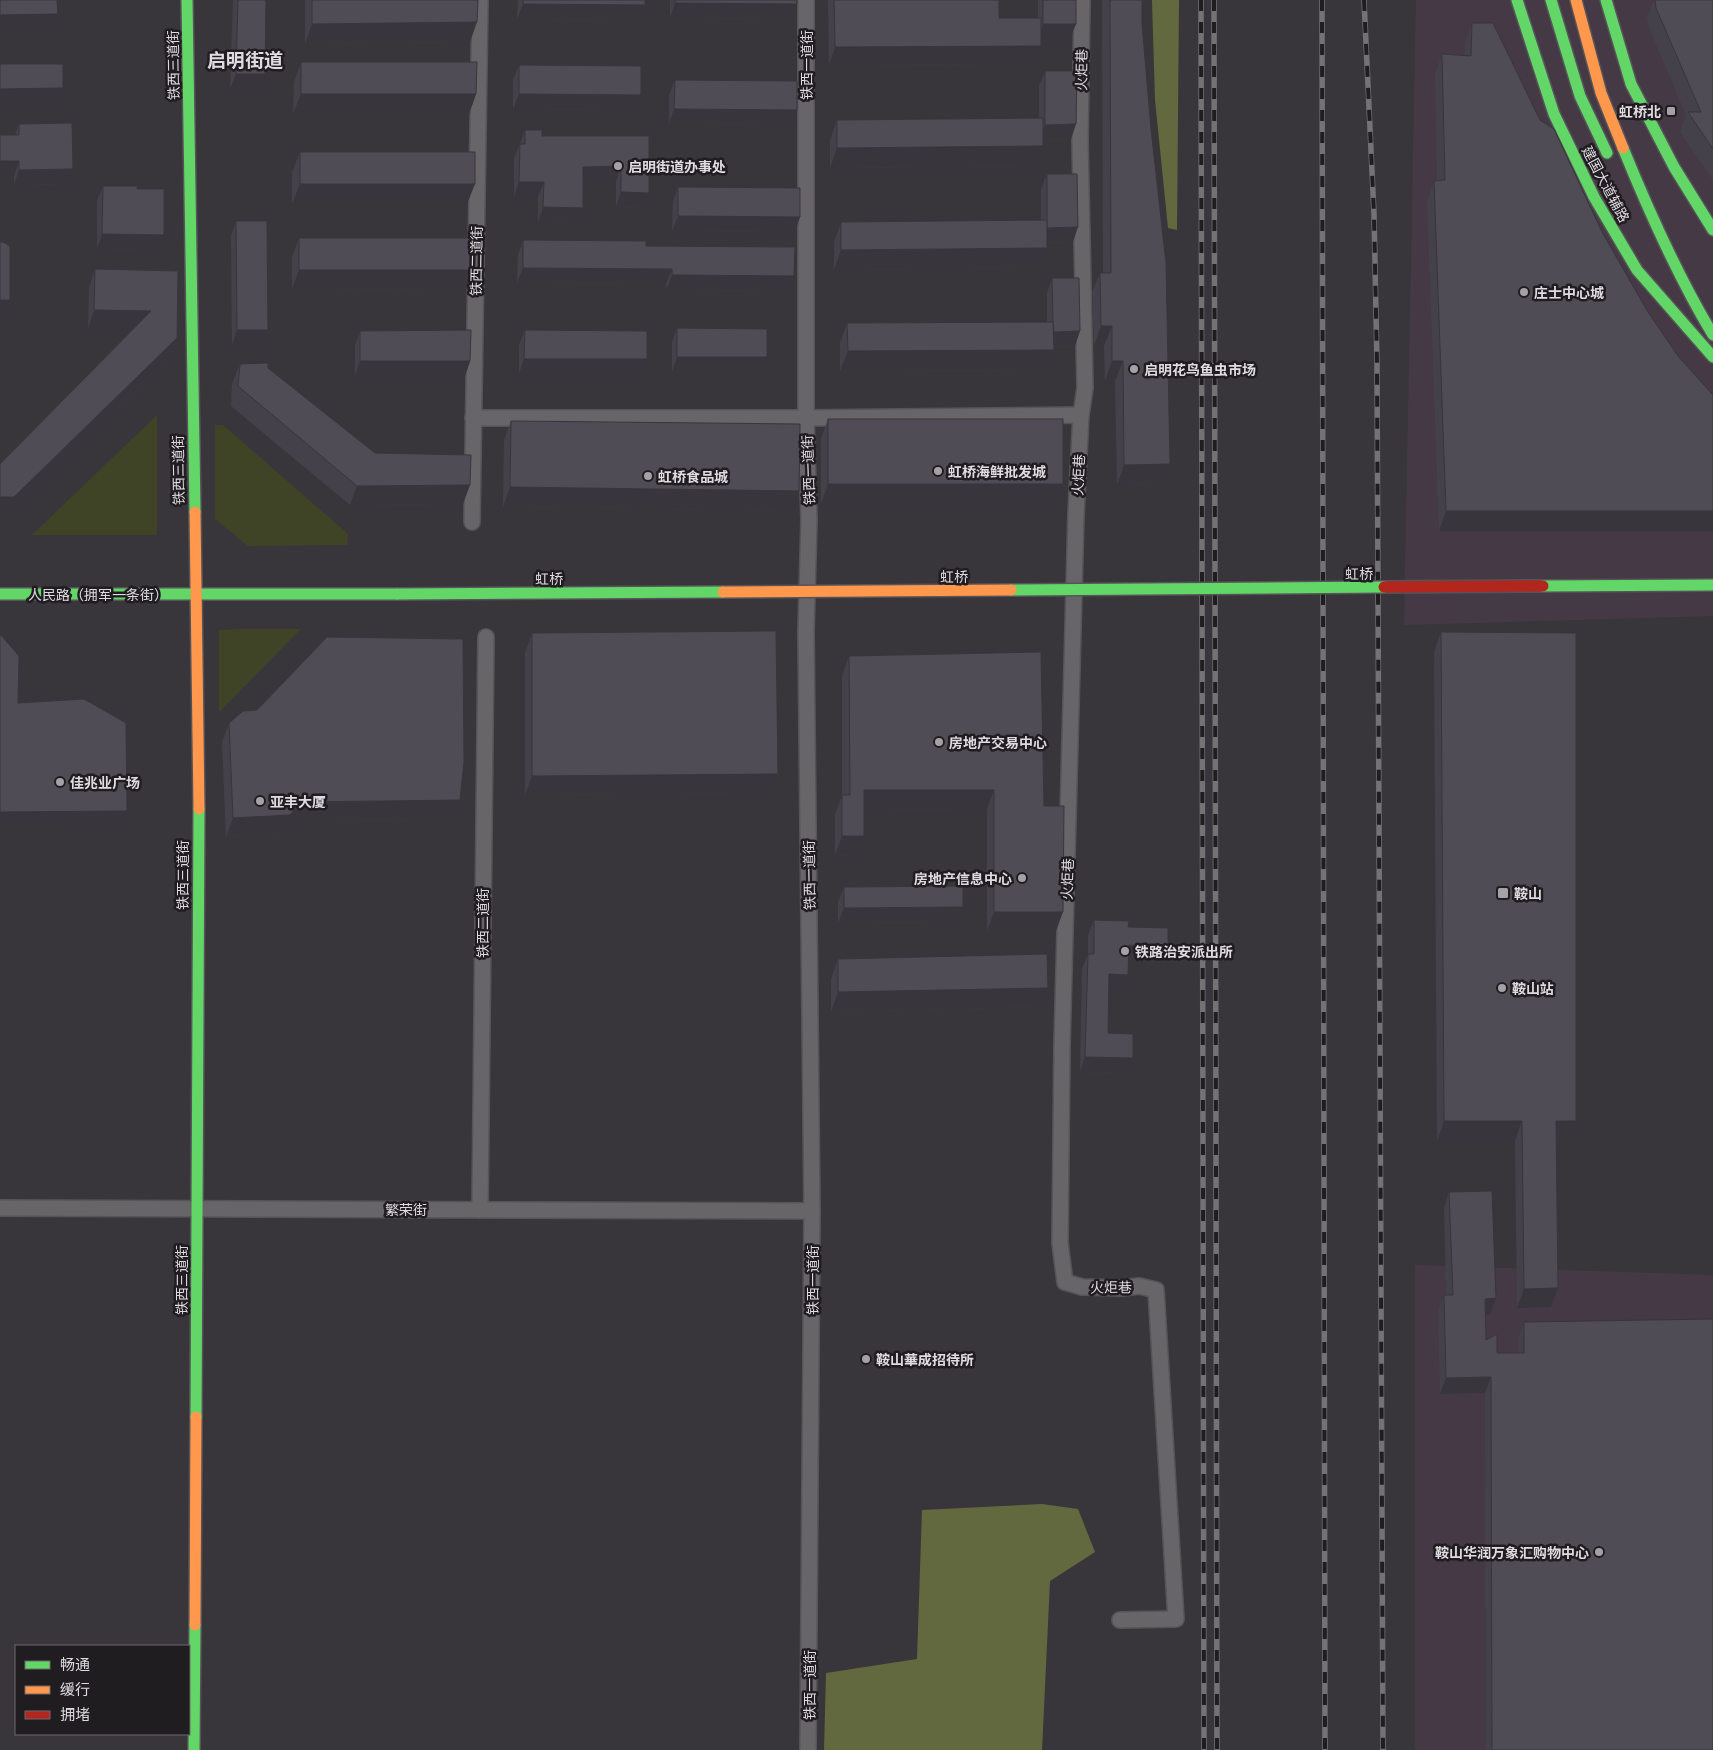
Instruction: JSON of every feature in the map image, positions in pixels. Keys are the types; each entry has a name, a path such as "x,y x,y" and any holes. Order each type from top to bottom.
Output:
{"main road":[{"name":"铁西三道街","path":"187,0 196,595 191,609 199,744 194,1750"},
{"name":"建国大道辅路","path":"1517,0 1554,114 1594,197 1636,270 1713,356"},
{"path":"1551,0 1580,96 1613,166"},
{"path":"1576,0 1601,92 1647,208 1690,297"},
{"path":"1606,0 1631,84 1674,167 1713,230"},
{"path":"1632,200 1713,335"},
{"name":"虹桥","path":"0,594 398,594 1713,585"}],"street":[{"name":"铁西二道街","path":"472,522 480,0"},
{"name":"铁西一道街","path":"806,0 806,418 809,520 806,632 812,1210 808,1750"},
{"name":"火炬巷","path":"1082,0 1080,141 1085,388 1076,514 1062,1046 1060,1243 1065,1282 1082,1287 1122,1288 1140,1286 1156,1290 1176,1619 1120,1620"},
{"path":"473,418 806,418 1082,415"},
{"name":"铁西二道街","path":"480,1210 486,637"},
{"name":"繁荣街","path":"0,1208 812,1210"}],"shaded area":[{"path":"1416,0 1713,0 1713,616 1404,625"},
{"name":"鞍山华润万象汇购物中心","path":"1415,1265 1713,1275 1713,1750 1415,1750"}],"green space":[{"path":"1152,0 1179,0 1177,230 1168,228 1155,100"},
{"path":"157,415 157,535 32,535"},
{"path":"215,425 223,425 348,534 347,545 248,546 215,519"},
{"path":"301,629 219,712 219,630"},
{"path":"1042,1504 1078,1509 1095,1552 1050,1581 1042,1750 824,1750 826,1673 917,1659 922,1510"}],"building":[{"path":"0,0 57,0 58,14 0,15"},
{"path":"238,0 266,0 265,74 236,74"},
{"path":"312,0 478,0 477,22 312,24"},
{"path":"523,0 645,0 645,5 523,4"},
{"path":"675,0 797,0 797,4 675,3"},
{"path":"834,0 999,0 999,18 1041,18 1041,46 835,47"},
{"path":"1043,0 1076,0 1076,24 1043,24"},
{"path":"1110,0 1142,0 1142,23 1151,129 1166,263 1170,464 1124,465 1123,361 1112,361 1112,326 1101,326 1100,273 1111,273"},
{"path":"1655,0 1713,0 1713,149 1688,112 1701,112 1656,8"},
{"name":"庄士中心城","path":"1472,23 1493,23 1540,120 1554,129 1602,232 1648,312 1678,356 1713,395 1713,511 1446,511 1434,181 1445,180 1442,54 1471,56"},
{"path":"301,62 477,62 476,94 301,94"},
{"path":"0,64 63,64 63,88 0,89"},
{"path":"519,65 641,66 641,95 519,94"},
{"path":"1045,71 1077,71 1076,124 1045,125"},
{"path":"675,80 797,81 797,110 674,109"},
{"path":"1043,118 1043,146 837,148 837,120"},
{"path":"72,123 73,169 19,170 19,161 0,161 0,135 19,135 19,124"},
{"path":"525,130 542,130 542,136 649,136 649,193 621,192 621,166 583,167 583,208 543,207 544,182 519,182 520,144 525,144"},
{"path":"300,152 475,152 475,184 300,184"},
{"path":"1047,174 1077,174 1078,227 1047,228"},
{"path":"103,186 137,186 137,189 164,189 164,235 102,234"},
{"path":"678,187 800,188 800,217 678,216"},
{"path":"1047,220 1047,248 841,250 841,222"},
{"path":"236,221 267,221 268,330 237,330"},
{"path":"299,238 474,238 473,270 299,270"},
{"path":"523,240 646,241 646,246 795,247 794,276 672,275 672,269 523,268"},
{"path":"0,242 10,246 10,300 0,300"},
{"path":"95,269 178,271 177,338 14,497 0,497 0,464 151,311 94,310"},
{"path":"1052,278 1079,278 1080,331 1054,332"},
{"path":"1053,322 1054,350 848,351 847,323"},
{"path":"677,328 767,329 767,357 677,357"},
{"path":"471,330 470,361 360,361 360,331"},
{"path":"525,330 647,331 647,359 524,359"},
{"path":"268,363 268,368 375,453 471,455 470,485 357,486 238,386 240,364"},
{"name":"虹桥海鲜批发城","path":"828,419 1063,419 1063,484 828,484"},
{"name":"虹桥食品城","path":"511,421 800,424 799,491 510,487"},
{"path":"776,631 778,774 532,776 532,633"},
{"name":"鞍山站","path":"1441,632 1576,633 1576,1121 1556,1121 1558,1288 1524,1289 1522,1121 1444,1121"},
{"name":"佳兆业广场","path":"0,634 19,656 18,703 84,699 126,723 127,811 0,812"},
{"path":"327,637 463,639 464,762 460,800 301,802 290,815 233,818 229,723 243,711 257,710"},
{"name":"房地产交易中心","path":"1041,652 1044,806 1064,806 1063,912 994,912 994,790 864,790 864,836 842,836 842,795 850,795 849,656"},
{"path":"963,886 963,907 844,908 844,887"},
{"path":"1094,920 1129,921 1128,927 1168,928 1168,947 1129,945 1128,975 1109,974 1108,1033 1133,1034 1133,1058 1085,1057 1088,954 1094,954"},
{"path":"1047,954 1048,988 838,992 838,959"},
{"name":"鞍山华润万象汇购物中心","path":"1492,1191 1496,1298 1485,1299 1486,1340 1497,1334 1497,1353 1524,1353 1524,1322 1713,1319 1713,1750 1492,1750 1491,1377 1446,1378 1444,1295 1453,1295 1449,1192"}],"railway":[{"path":"1201,0 1204,1750"},
{"path":"1214,0 1217,1750"},
{"path":"1322,0 1325,1750"},
{"path":"1364,0 1374,214 1377,364 1383,1750"}],"traffic: fast":[{"path":"187,0 195,512"},
{"path":"1517,0 1554,114 1594,197 1637,270 1713,357"},
{"path":"1551,0 1580,96 1607,153"},
{"path":"1606,0 1631,84 1674,167 1713,230"},
{"path":"1623,148 1664,243 1713,335"},
{"path":"1543,586 1713,585"},
{"path":"1011,590 1384,587"},
{"path":"398,594 723,592"},
{"path":"0,594 398,594"},
{"path":"196,1417 199,809"},
{"path":"194,1750 195,1625"}],"traffic: slow":[{"path":"1576,0 1601,93 1623,148"},
{"path":"195,512 199,809"},
{"path":"723,592 1011,590"},
{"path":"195,1625 196,1417"}],"traffic: jam":[{"path":"1384,587 1543,586"}],"place":[{"name":"虹桥北","path":"1671,111"},
{"name":"启明街道办事处","path":"618,166"},
{"name":"庄士中心城","path":"1524,292"},
{"name":"启明花鸟鱼虫市场","path":"1134,369"},
{"name":"虹桥海鲜批发城","path":"938,471"},
{"name":"虹桥食品城","path":"648,476"},
{"name":"房地产交易中心","path":"939,742"},
{"name":"佳兆业广场","path":"60,782"},
{"name":"亚丰大厦","path":"260,801"},
{"name":"房地产信息中心","path":"1022,878"},
{"name":"鞍山","path":"1503,893"},
{"name":"铁路治安派出所","path":"1125,951"},
{"name":"鞍山站","path":"1502,988"},
{"name":"鞍山華成招待所","path":"866,1359"},
{"name":"鞍山华润万象汇购物中心","path":"1599,1552"}],"district":[{"name":"启明街道","path":"245,59"}]}
